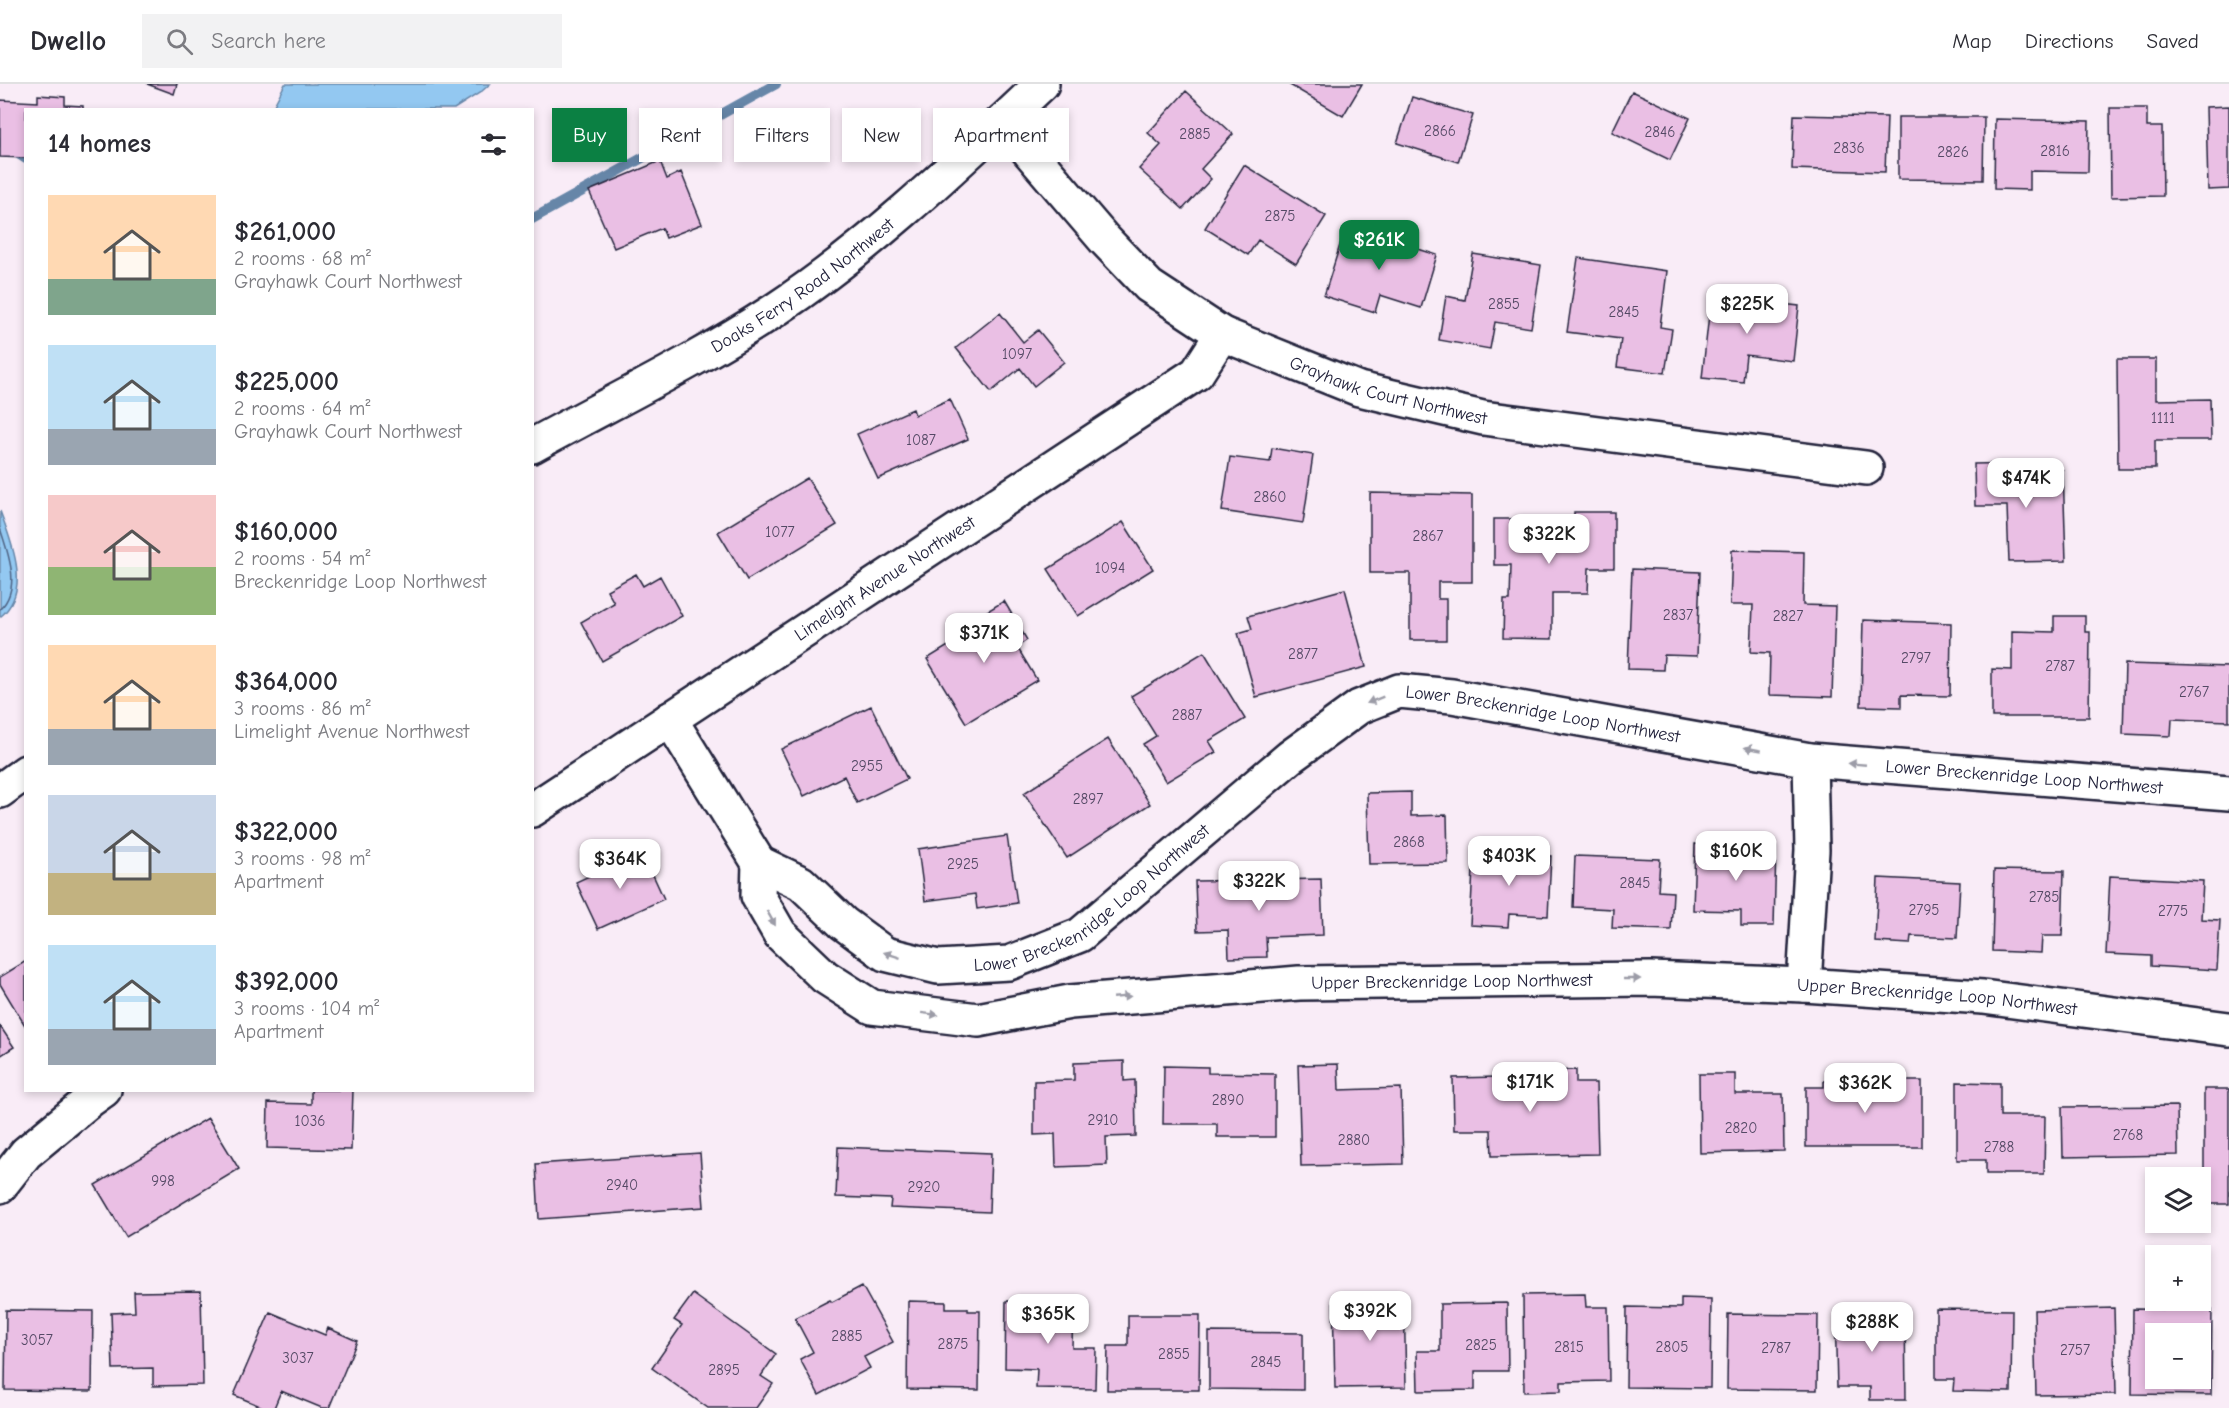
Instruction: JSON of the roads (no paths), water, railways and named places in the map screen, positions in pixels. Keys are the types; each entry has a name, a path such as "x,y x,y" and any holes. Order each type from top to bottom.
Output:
{"street":[{"name":"Doaks Ferry Road Northwest","path":"1017,108 1042,84"},
{"name":"Doaks Ferry Road Northwest","path":"534,445 713,348 776,309 878,233 957,162"},
{"name":"Grayhawk Court Northwest","path":"1038,162 1104,239 1149,286 1222,334 1359,389 1483,418 1866,468"},
{"name":"Limelight Avenue Northwest","path":"534,809 1197,374 1222,334"},
{"name":"Lower Breckenridge Loop Northwest","path":"759,863 801,883 843,923 885,954 938,967 1009,963 1080,935 1290,757 1359,707 1399,691 1452,696 1810,760 2229,793"},
{"path":"670,719 759,863"},
{"path":"1804,985 1812,850 1810,760"},
{"path":"0,791 24,773"},
{"name":"Upper Breckenridge Loop Northwest","path":"759,863 758,896 780,934 825,977 873,1007 978,1020 1070,1002 1299,983 1650,978 1983,997 2229,1029"},
{"path":"0,1186 26,1153 101,1092"}],"water":[{"path":"285,84 490,84 456,108 273,108"},
{"path":"0,511 14,552 17,580 10,606 0,617"}],"waterway":[{"path":"534,218 776,84"},
{"path":"0,142 24,158"}]}
